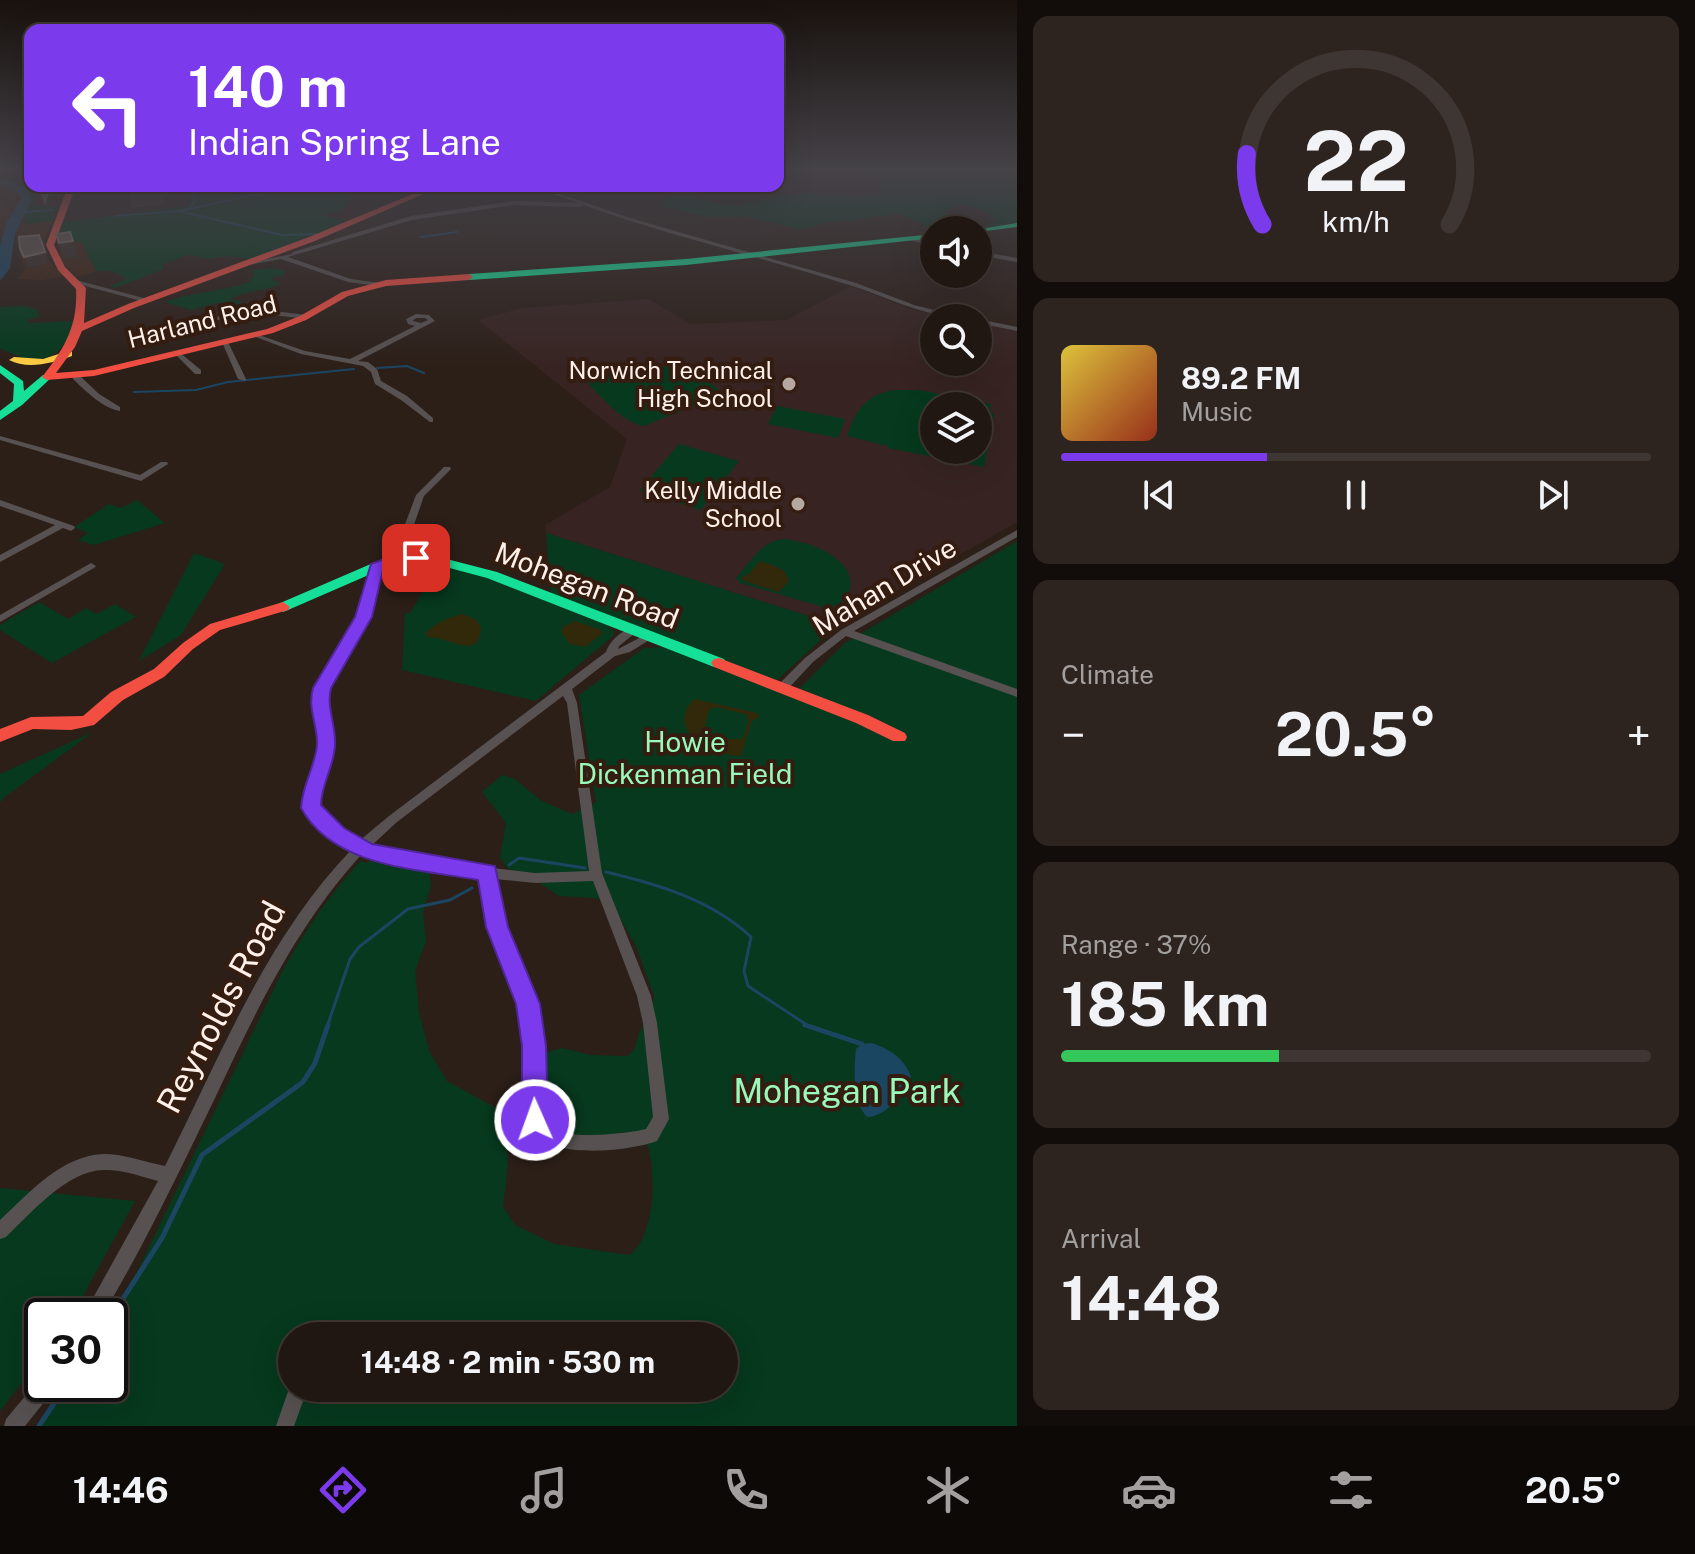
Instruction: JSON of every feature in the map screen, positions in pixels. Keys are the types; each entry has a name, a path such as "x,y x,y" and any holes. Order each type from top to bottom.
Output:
{"main road":[{"path":"0,417 47,377 68,354 81,328 83,299 76,282 53,256 50,245 54,235"},
{"path":"81,328 145,300 329,235"},
{"name":"Harland Road","path":"47,377 76,377 254,335 307,317 351,286 752,256 920,238"},
{"path":"3,361 44,362 68,354"},
{"path":"3,361 47,377"},
{"path":"3,361 18,381 18,403"},
{"name":"Mohegan Road","path":"0,736 31,723 75,724 88,721 117,696 163,670 188,646 215,627 250,614 298,603 397,559 424,558 470,568 782,688 899,737"}],"street":[{"path":"244,264 284,258 301,247 350,235"},
{"path":"680,235 847,282 920,308"},
{"path":"910,239 920,241"},
{"path":"992,256 1017,260"},
{"path":"284,258 351,286"},
{"path":"76,282 145,300"},
{"path":"140,340 246,310 307,317"},
{"path":"992,324 1017,329"},
{"path":"352,361 420,326"},
{"path":"254,335 303,353 352,361 371,368 377,381 430,420"},
{"path":"225,342 242,379"},
{"path":"177,353 198,372"},
{"path":"76,377 96,396 117,409"},
{"path":"0,438 141,478 164,464"},
{"path":"397,559 420,495 447,469"},
{"path":"0,503 67,527 0,559"},
{"name":"Mahan Drive","path":"782,688 845,632 1017,533"},
{"path":"0,619 91,566"},
{"path":"376,567 364,617 320,694 326,746 310,798 317,816 359,847 387,857 543,879 597,876"},
{"path":"845,632 1017,693"},
{"name":"Reynolds Road","path":"611,654 614,644 642,634"},
{"name":"Reynolds Road","path":"102,1298 169,1175 284,943 330,879 359,847 611,654 630,648 642,634"},
{"path":"487,873 497,927 528,1004 534,1046 534,1115 537,1125 544,1133 561,1140 632,1140 654,1132 661,1114 649,1014 597,876 572,703 566,689"},
{"path":"0,1231 60,1179 87,1163 105,1162 169,1175"},
{"path":"13,1426 32,1402"},
{"path":"285,1426 294,1402"}],"shaded area":[{"path":"16,235 47,235 44,241 49,261 64,276 43,280 17,279 25,270 19,254 23,242 16,242"},
{"path":"57,240 81,242 98,271 77,277 61,261"},
{"path":"851,286 920,311 920,376 992,376 992,326 1017,331 1017,522 837,625 546,533 545,525 610,487 627,439 478,320 522,308 649,299 690,324 787,320"}],"green space":[{"path":"59,235 313,235 250,259 228,256 208,259 188,255 161,265 164,269 115,288 110,286 125,277 112,271 96,271 81,242 57,240"},
{"path":"274,268 285,271 282,276 275,276 272,280 282,284 230,299 242,302 239,305 216,303 192,310 164,302 250,282 254,275 251,270"},
{"path":"0,307 36,309 40,316 28,320 28,323 74,321 69,337 54,354 29,359 0,348"},
{"path":"641,364 696,374 722,394 644,426 619,414 584,379 602,370"},
{"path":"893,390 929,392 920,392 920,454 847,436 863,406 875,396"},
{"path":"777,406 845,419 838,438 768,424"},
{"path":"679,444 739,461 701,510 639,491"},
{"path":"137,500 165,523 94,545 78,540 88,533 74,527 109,504 121,508"},
{"path":"546,533 837,625 776,681 551,594"},
{"path":"776,540 808,544 836,558 850,579 849,593 845,599 839,604 823,607 740,583 736,578 751,559","holes":["771,564 784,571 779,592 747,582 742,577"]},
{"path":"1017,541 1017,1426 39,1426 57,1402 128,1402 128,1298 123,1298 283,970 318,913 360,861 367,863 389,854 427,859 431,886 423,912 426,941 415,971 419,1012 429,1051 447,1081 496,1108 505,1124 508,1164 503,1207 515,1225 554,1244 629,1255 645,1234 652,1202 652,1168 646,1141 597,1142 548,1130 541,1102 541,1072 544,1053 562,1048 590,1055 627,1056 634,1050 639,1033 652,1012 654,996 636,946 611,903 594,898 559,896 525,873 508,869 500,857 506,823 482,792 502,775 515,779 540,800 572,814 596,802 579,695 644,648 664,647 799,689 845,643"},
{"path":"194,553 225,564 181,635 139,661"},
{"path":"439,564 475,573 607,625 614,631 613,636 536,701 402,670 405,613 410,613"},
{"path":"39,602 68,619 86,608 97,614 115,604 136,617 52,663 0,630 0,625"},
{"path":"93,732 5,797 0,802 0,774"},
{"path":"0,1188 135,1201 82,1298 24,1298 24,1380 0,1411"}],"sand":[{"path":"760,561 784,571 789,581 779,592 743,580 742,577 748,575"},
{"path":"463,614 476,620 481,627 476,643 465,646 425,634 442,621"},
{"path":"575,621 603,633 585,647 570,644 561,632 564,626"},
{"path":"694,699 757,713 759,717 752,721 741,756 717,752 695,740 684,721","holes":["716,707 745,714 749,720 743,739 728,739 704,731 709,710"]}],"water":[{"path":"3,235 15,235 10,268 0,281"},
{"path":"872,1043 896,1056 911,1077 888,1108 867,1117 856,1094 855,1057 856,1049 862,1044"}],"building":[{"path":"39,235 45,252 24,257 19,237"},
{"path":"56,235 71,235 73,241 59,243"}],"waterway":[{"path":"280,235 297,235"},
{"path":"421,237 439,235"},
{"path":"377,368 407,366 424,373"},
{"path":"134,392 196,390 228,382 354,369"},
{"path":"509,865 519,858 585,868"},
{"path":"606,872 683,895 736,924 751,937 744,971 748,986 809,1026"},
{"path":"327,1027 350,959 359,947 408,909 450,900 472,888"},
{"path":"123,1298 162,1238 202,1155 303,1082 315,1063 328,1025"},
{"path":"805,1025 809,1026"},
{"path":"809,1026 862,1044"},
{"path":"39,1426 55,1402"}],"traffic: fast":[{"path":"469,277 686,262 920,237"},
{"path":"0,368 19,383 18,403"},
{"path":"0,417 47,377"},
{"path":"283,607 392,560 431,559 492,575 719,663"}],"traffic: slow":[{"path":"14,360 44,362 68,354"}],"traffic: jam":[{"path":"47,377 70,347 79,325 82,301 81,288 61,268 50,245 54,235"},
{"path":"81,328 131,306 323,235"},
{"path":"47,377 94,373 270,331 303,318 345,294 386,283 469,277"},
{"path":"0,736 31,723 71,724 88,721 117,696 159,673 188,646 215,627 283,607"},
{"path":"719,663 862,719 899,737"}],"place":[{"name":"Norwich Technical High School","path":"789,384"},
{"name":"Kelly Middle School","path":"798,504"}],"route":[{"path":"416,558 395,559 376,567 364,617 322,688 319,698 326,746 311,790 311,808 336,834 368,851 387,857 487,873 497,927 520,977 528,1004 534,1046 535,1120"}],"park label":[{"name":"Howie Dickenman Field","path":"685,757"},
{"name":"Mohegan Park","path":"847,1091"}]}
